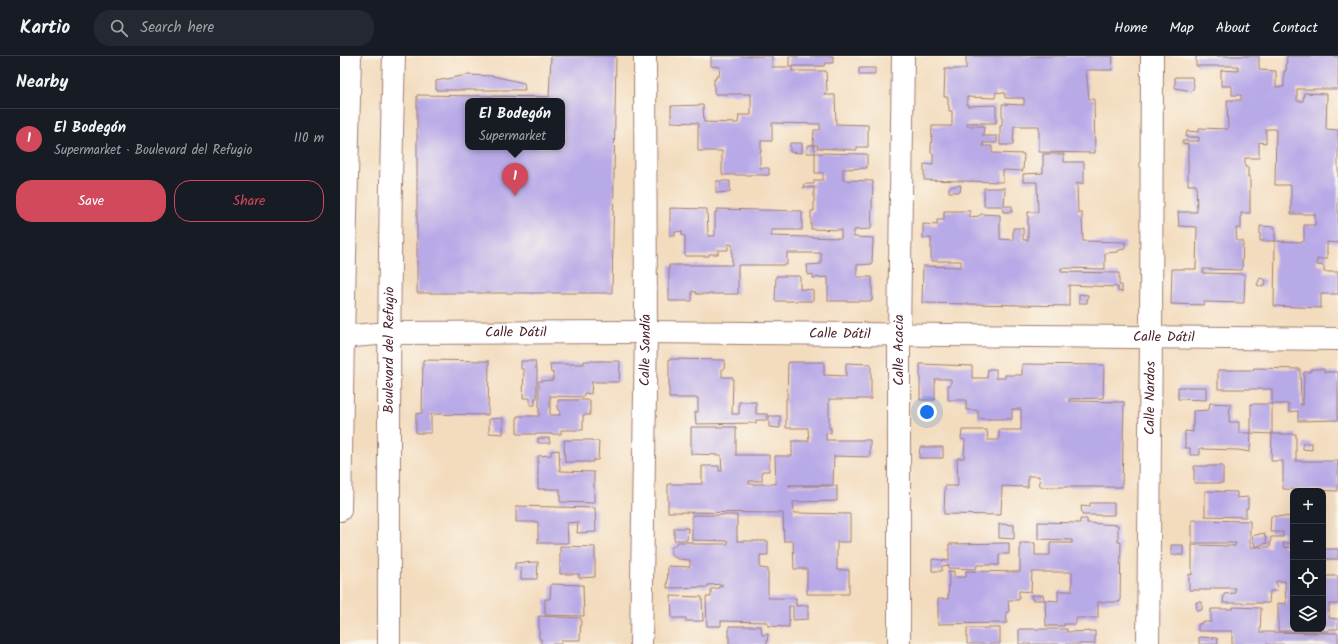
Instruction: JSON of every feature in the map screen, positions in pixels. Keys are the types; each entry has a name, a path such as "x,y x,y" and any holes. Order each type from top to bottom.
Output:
{"street":[{"path":"340,510 344,127 350,56"},
{"name":"Boulevard del Refugio","path":"389,644 390,333 394,56"},
{"name":"Calle Sandía","path":"641,644 646,332 645,56"},
{"name":"Calle Acacia","path":"899,644 899,335 903,56"},
{"name":"Calle Nardos","path":"1148,644 1152,56"},
{"name":"Calle Dátil","path":"341,337 390,333 646,332 1338,339"}],"building":[{"path":"551,56 616,56 612,293 417,293 417,95 549,97"},
{"path":"711,56 772,56 772,67 792,67 792,71 826,71 827,91 824,95 835,95 836,124 868,125 868,147 857,147 857,150 817,148 818,145 813,145 814,130 820,130 820,124 772,123 772,141 761,141 760,152 760,168 769,168 769,175 722,175 722,151 698,151 698,123 671,122 671,106 703,105 704,122 738,123 739,115 751,115 751,94 714,94 714,79 716,79 716,76 719,76 720,67 711,66"},
{"path":"789,56 833,56 833,63 825,63 824,66 789,66"},
{"path":"966,56 1113,56 1112,70 1086,70 1089,99 1094,99 1095,153 1039,152 1039,126 1014,126 1013,145 1000,145 1002,104 1024,105 1024,98 1005,98 1005,93 996,92 995,98 967,97 967,106 996,105 996,123 967,123 967,126 984,126 983,136 997,136 997,143 983,143 983,146 992,146 992,153 1024,154 1023,171 1003,170 1003,182 924,180 924,164 933,165 933,153 931,153 932,126 952,126 952,111 949,111 948,97 944,97 945,69 966,69"},
{"path":"1196,56 1259,56 1259,70 1276,71 1276,87 1284,87 1284,71 1286,71 1287,56 1338,56 1338,89 1297,89 1297,101 1303,101 1304,93 1327,94 1326,129 1338,130 1338,243 1327,242 1327,259 1317,259 1317,265 1324,266 1324,272 1338,272 1338,294 1321,294 1321,308 1274,306 1275,241 1304,242 1304,225 1315,225 1315,214 1291,214 1291,185 1275,185 1276,129 1266,129 1266,143 1259,142 1259,158 1245,158 1245,167 1248,167 1248,177 1250,177 1250,213 1241,213 1241,228 1236,228 1237,241 1243,241 1242,270 1203,269 1203,273 1245,274 1244,303 1204,302 1204,305 1171,304 1172,269 1196,269 1197,227 1179,226 1178,212 1197,212 1196,185 1188,185 1188,144 1182,143 1182,141 1199,141 1199,137 1186,137 1187,131 1199,132 1199,128 1228,129 1227,100 1241,100 1241,95 1232,95 1232,86 1221,86 1221,70 1238,71 1238,66 1196,66"},
{"path":"859,68 875,68 875,75 859,75"},
{"path":"467,75 493,76 524,83 525,90 436,90 436,81"},
{"path":"1175,77 1192,77 1194,86 1192,91 1175,88"},
{"path":"790,143 802,143 802,153 790,152"},
{"path":"807,145 814,145 815,153 807,153"},
{"path":"815,153 867,154 867,168 843,169 843,180 873,181 871,229 854,230 854,237 873,238 872,264 857,265 857,277 872,277 872,301 828,301 828,277 813,278 813,274 808,275 807,265 821,264 821,253 787,253 787,265 738,265 738,294 696,294 696,292 692,291 692,301 669,301 669,265 732,265 732,244 728,244 728,250 718,250 718,254 709,254 709,256 685,256 685,236 682,235 682,231 675,232 675,236 670,236 670,208 707,209 708,236 715,236 715,212 717,212 717,209 802,211 802,230 771,230 771,236 841,238 841,230 811,229 811,211 814,211 814,187 803,188 804,184 814,184 814,180 823,180 823,173 815,173"},
{"path":"1043,154 1064,154 1064,162 1084,162 1084,183 1077,183 1078,213 1082,213 1083,241 1125,242 1125,249 1119,250 1118,252 1105,253 1105,269 1061,268 1061,272 1119,273 1119,285 1122,285 1122,292 1118,291 1118,287 1069,285 1069,306 922,303 923,266 961,267 961,261 931,261 931,238 923,238 923,224 937,225 937,220 944,220 944,211 970,211 970,217 979,216 981,214 1000,215 1000,239 1013,240 1013,228 1023,228 1023,240 1028,240 1028,212 1038,212 1037,182 1023,182 1023,174 1043,173"},
{"path":"716,181 730,181 730,192 716,193"},
{"path":"961,185 960,192 949,192 949,187"},
{"path":"984,188 1005,188 1004,206 1012,206 1012,212 1003,212 1002,206 984,206"},
{"path":"1260,226 1275,227 1275,241 1260,241"},
{"path":"776,276 800,276 800,289 813,290 813,301 775,301"},
{"path":"1260,278 1266,280 1263,287 1257,285"},
{"path":"1079,294 1088,295 1087,303 1079,303"},
{"path":"669,359 725,360 724,369 722,369 722,377 733,377 732,414 739,414 739,402 756,402 756,414 767,414 767,420 756,420 756,423 696,424 695,412 698,412 698,398 669,398"},
{"path":"423,360 489,361 488,415 431,414 431,433 416,433 416,414 422,413"},
{"path":"521,361 535,361 537,369 537,398 535,398 535,405 530,405 530,398 523,398 524,369 521,369"},
{"path":"584,361 620,361 619,382 592,382 591,394 584,393 583,397 550,396 550,415 560,415 558,400 590,400 590,415 583,415 583,430 561,430 561,434 517,434 517,416 539,416 539,381 553,380 553,372 551,373 550,364 584,364"},
{"path":"788,362 824,362 824,375 846,376 846,363 871,364 871,399 829,399 829,428 831,428 831,433 826,433 826,440 870,440 870,457 834,456 833,485 788,485 837,486 837,501 793,502 794,513 850,514 850,542 837,542 837,570 849,570 849,594 807,594 807,569 794,569 793,541 784,541 783,513 668,512 668,484 702,484 702,466 719,466 719,471 722,471 721,455 691,454 691,427 736,427 736,455 769,455 769,471 762,471 762,481 749,481 749,484 776,484 775,456 792,456 792,441 809,441 808,428 786,428"},
{"path":"920,364 972,366 972,378 987,378 988,369 996,369 996,378 1005,378 1005,375 1022,375 1022,364 1104,365 1103,398 1069,399 1069,401 1124,402 1122,487 1040,487 1039,476 1028,476 1028,487 1002,486 1001,515 944,514 945,486 958,486 957,458 964,458 965,440 961,439 962,430 987,430 988,440 999,440 999,430 1021,430 1021,409 1012,409 1012,419 978,419 978,410 966,410 966,400 948,400 948,385 951,385 951,379 935,379 935,400 920,400"},
{"path":"1254,368 1300,369 1301,405 1303,405 1304,372 1311,372 1311,369 1324,369 1324,372 1338,372 1338,420 1298,421 1298,411 1289,412 1289,404 1272,404 1272,389 1218,389 1218,370 1253,370"},
{"path":"1178,387 1206,387 1206,400 1178,399"},
{"path":"1210,403 1230,404 1229,422 1239,422 1239,433 1251,433 1250,452 1200,448 1200,455 1190,455 1190,448 1185,448 1185,431 1193,432 1193,411 1209,410"},
{"path":"1251,404 1272,404 1272,434 1251,433"},
{"path":"769,416 780,416 780,428 769,427"},
{"path":"503,418 503,434 489,433 489,419"},
{"path":"1272,434 1296,434 1296,461 1338,461 1338,491 1326,491 1326,488 1283,489 1283,461 1271,461"},
{"path":"538,438 549,438 550,443 538,443"},
{"path":"564,440 599,441 598,460 593,460 593,462 565,462"},
{"path":"1303,443 1312,443 1312,450 1303,449"},
{"path":"920,447 943,447 943,458 919,458"},
{"path":"559,450 560,471 594,472 594,503 560,502 560,489 538,489 538,456 551,455 551,451"},
{"path":"1194,466 1223,466 1223,483 1194,483"},
{"path":"1205,491 1237,492 1237,498 1248,497 1246,517 1205,516"},
{"path":"1090,503 1114,503 1114,515 1082,515 1081,506 1090,507"},
{"path":"516,506 595,508 596,532 577,533 578,522 566,523 568,543 538,543 538,522 516,522"},
{"path":"692,515 737,515 737,541 768,541 768,555 760,555 760,568 768,569 768,598 796,598 796,606 808,605 808,619 793,620 793,606 789,606 789,627 768,626 767,622 721,621 721,626 707,626 706,597 711,597 711,589 719,588 722,584 708,585 708,587 667,588 668,566 690,567 690,560 678,559 671,555 671,548 678,542 692,542 692,544 728,544 728,541 692,540"},
{"path":"1271,516 1290,517 1290,543 1283,543 1284,547 1290,548 1290,631 1278,631 1278,603 1286,604 1285,581 1276,581 1277,591 1270,591 1269,603 1223,603 1224,594 1235,593 1235,588 1189,590 1189,574 1192,575 1192,545 1235,546 1236,543 1192,543 1192,520 1250,521 1250,547 1270,547 1271,537 1283,537 1283,532 1270,532"},
{"path":"1080,519 1087,519 1087,523 1118,525 1118,542 1121,542 1120,602 1098,602 1098,618 1076,618 1076,624 1046,626 1045,600 1058,601 1058,591 1072,591 1072,572 1032,572 1031,592 1019,591 1019,600 1008,600 1009,612 1006,612 1007,623 938,624 938,599 948,599 949,571 954,571 954,577 966,577 966,571 1020,572 1020,543 1035,543 1035,555 1050,555 1050,543 1072,543 1072,540 1038,539 1038,522 1080,523"},
{"path":"999,524 1014,525 1014,539 999,538"},
{"path":"674,528 688,528 687,540 674,540"},
{"path":"1264,533 1267,543 1255,547 1252,536"},
{"path":"1009,543 1009,554 999,554 999,565 977,565 976,569 948,568 949,565 942,566 942,571 932,571 932,559 949,561 949,544"},
{"path":"1171,545 1183,545 1183,555 1171,555"},
{"path":"560,546 595,547 595,577 579,578 579,574 560,574"},
{"path":"1326,549 1338,549 1338,559 1326,559"},
{"path":"538,562 537,579 521,579 521,568 515,569 515,563"},
{"path":"1326,576 1338,576 1338,604 1329,604 1329,618 1338,619 1338,629 1329,629 1326,631"},
{"path":"551,584 583,585 584,616 545,615 545,599 550,599"},
{"path":"1031,595 1043,595 1044,600 1032,600"},
{"path":"671,596 702,597 703,621 686,621 686,618 672,618"},
{"path":"1196,602 1202,602 1202,610 1197,611"},
{"path":"1233,607 1261,608 1260,632 1338,633 1338,644 1232,644 1232,631 1198,631 1198,624 1201,624 1201,622 1211,622 1211,609 1233,609"},
{"path":"539,616 581,618 580,640 562,640 561,644 541,644 541,639 539,639"},
{"path":"729,626 761,626 762,635 768,634 767,644 729,644"},
{"path":"967,628 1000,628 1000,644 967,644"},
{"path":"1019,629 1067,629 1067,632 1095,631 1095,644 1019,644"},
{"path":"1199,637 1217,638 1218,644 1199,644"}],"place":[{"name":"El Bodegón","path":"515,196"}]}
